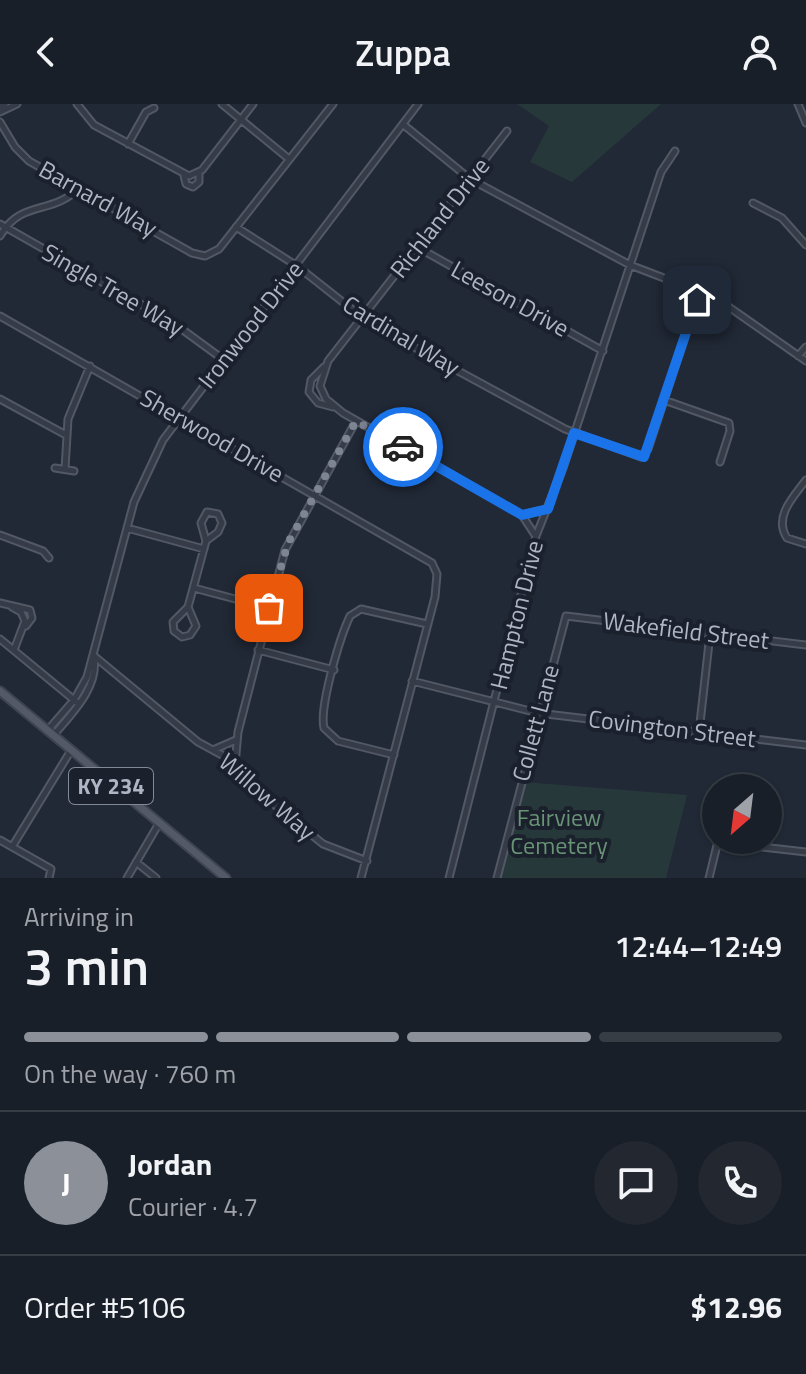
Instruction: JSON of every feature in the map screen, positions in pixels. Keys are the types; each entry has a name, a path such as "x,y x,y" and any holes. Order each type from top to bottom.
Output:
{"main road":[{"name":"KY 234","path":"0,691 158,825 226,878"}],"street":[{"path":"2,108 17,104"},
{"path":"77,104 90,123 184,176 199,172 253,104"},
{"path":"222,104 289,159"},
{"path":"236,227 333,104"},
{"name":"Ironwood Drive","path":"50,734 92,681 94,656 137,493 160,445 405,126 418,104"},
{"path":"798,104 806,123"},
{"path":"128,144 146,112 154,108"},
{"name":"Barnard Way","path":"0,122 24,157 192,253 211,255 236,227"},
{"path":"405,126 470,179 630,265 700,291 806,361"},
{"name":"Richland Drive","path":"334,407 323,395 320,384 325,366 507,131"},
{"name":"Hampton Drive","path":"449,878 536,536 603,351 663,167 675,151"},
{"path":"184,176 186,184 193,187 199,182 199,172"},
{"path":"0,236 2,226 20,213 60,203 79,188"},
{"path":"753,203 782,218 806,245"},
{"name":"Single Tree Way","path":"2,226 172,322 224,360"},
{"name":"Cardinal Way","path":"236,227 297,266 362,318 574,433 644,457 664,400"},
{"name":"Leeson Drive","path":"417,247 603,351"},
{"path":"700,291 664,400 729,423 730,431 720,462"},
{"name":"Sherwood Drive","path":"0,316 180,416 432,563 437,574 436,590 361,878"},
{"path":"798,356 806,347"},
{"path":"65,469 66,435 72,405 90,366"},
{"path":"325,366 311,380 309,392 320,405 334,407 522,515 536,536"},
{"path":"0,399 66,435"},
{"path":"235,765 237,740 258,650 288,543 356,421"},
{"path":"55,468 74,471"},
{"path":"806,480 786,510 782,525 787,538 806,544"},
{"path":"522,515 548,509"},
{"path":"188,607 196,626 190,635 182,637 174,631 173,622 188,607 206,541 201,521 205,513 214,511 220,516 221,527 206,541"},
{"path":"127,528 204,549"},
{"path":"0,535 43,551 49,558"},
{"path":"194,588 269,608"},
{"path":"0,603 24,615 25,627 14,650"},
{"path":"394,755 338,741 326,732 322,720 334,670 346,623 356,611 369,609 427,624"},
{"name":"Wakefield Street","path":"566,616 806,645"},
{"name":"Collett Lane","path":"497,878 566,616"},
{"path":"699,733 710,634"},
{"path":"0,639 77,702"},
{"path":"258,650 334,670"},
{"name":"Willow Way","path":"94,656 235,765 276,806 323,844 367,861"},
{"name":"Covington Street","path":"412,681 538,713 806,745"},
{"name":"Willow Way","path":"213,750 237,740"},
{"path":"12,847 70,752"},
{"path":"127,878 158,825"},
{"path":"0,840 51,869 49,878"},
{"path":"782,849 806,852"},
{"path":"709,878 715,854"},
{"path":"136,862 156,878"}],"green space":[{"path":"517,104 661,104 572,182 530,162 549,126"},
{"name":"Fairview Cemetery","path":"524,782 687,795 666,878 499,878"}],"way so far":[{"path":"269,608 288,543 356,421 403,447"}],"route":[{"path":"403,447 522,515 533,515 548,509 574,433 644,457 697,300"}]}
